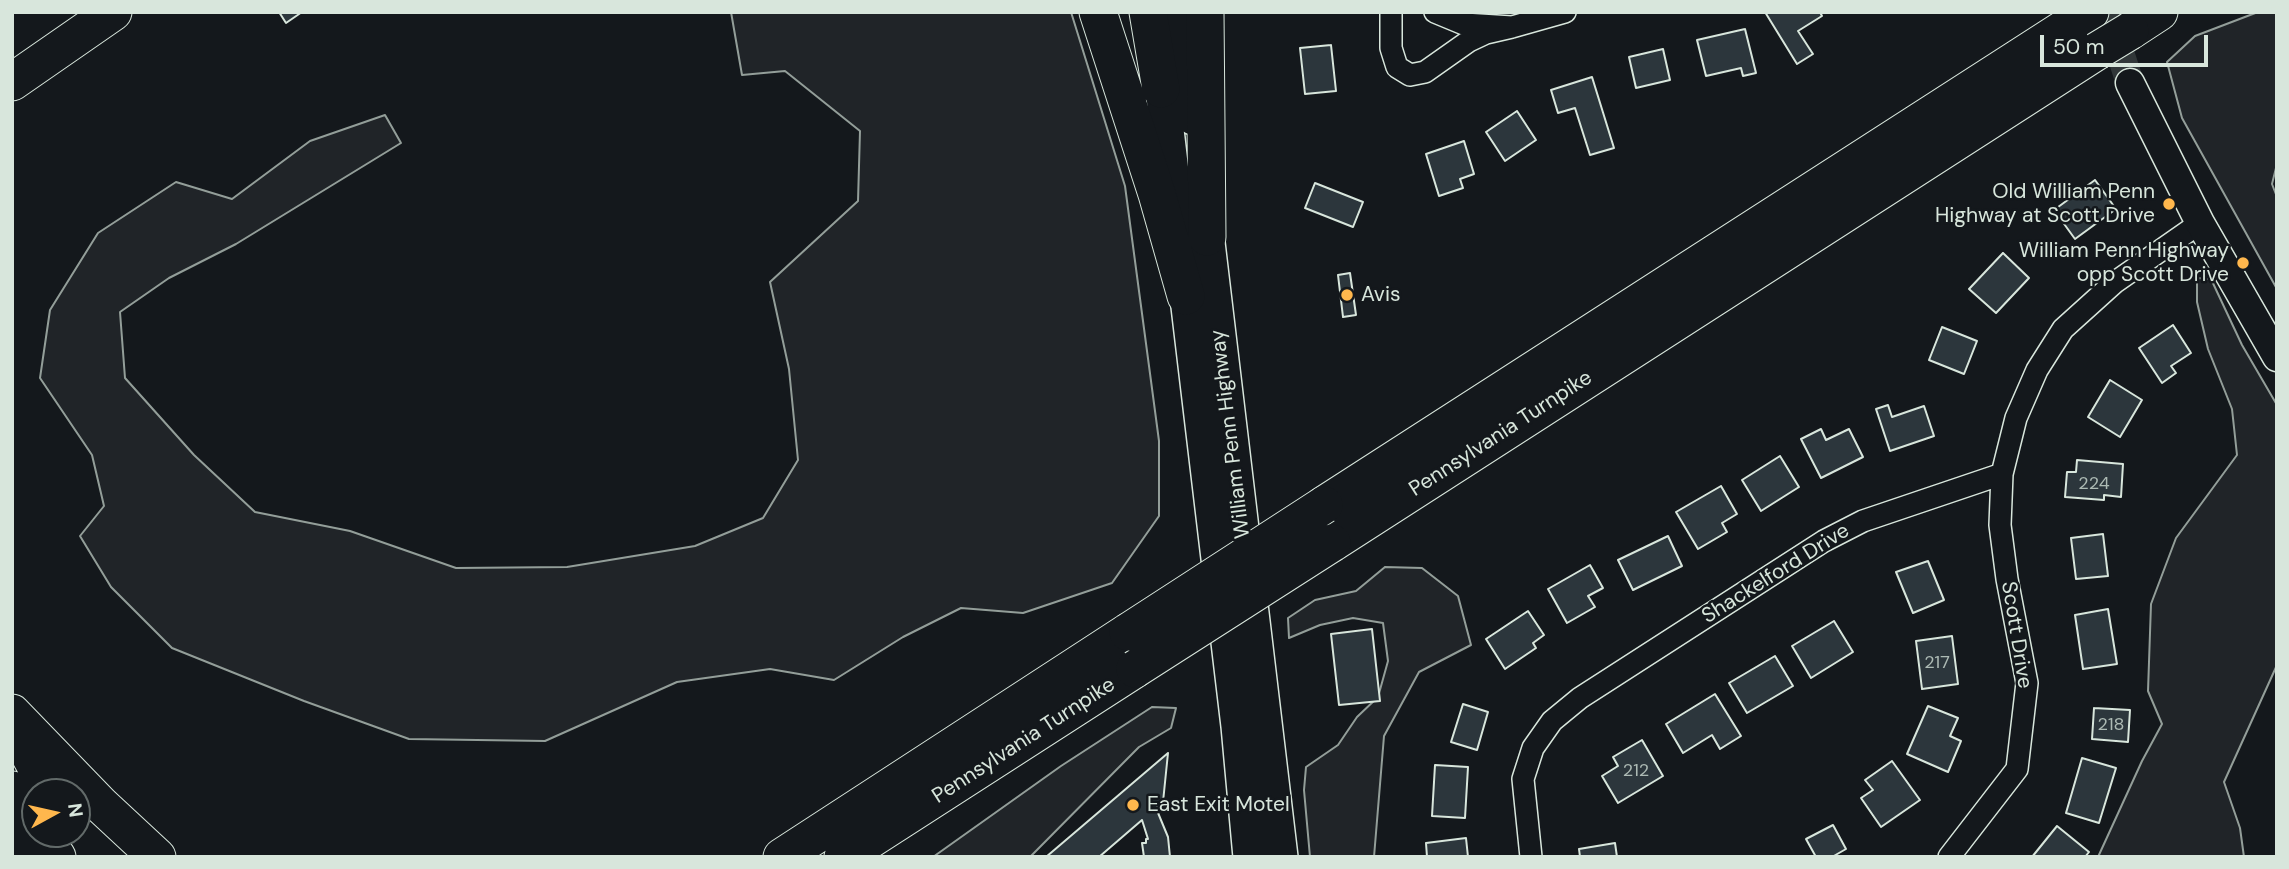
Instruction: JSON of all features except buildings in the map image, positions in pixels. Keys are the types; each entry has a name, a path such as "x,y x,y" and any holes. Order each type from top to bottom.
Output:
{"highway":[{"path":"12,82 113,12"},
{"path":"1098,12 1157,194 1186,296"},
{"path":"1151,12 1161,89"},
{"name":"William Penn Highway","path":"1180,12 1281,857"},
{"path":"1205,12 1207,237"},
{"name":"Pennsylvania Turnpike","path":"782,857 2090,12"},
{"name":"Pennsylvania Turnpike","path":"843,857 2145,22"},
{"name":"William Penn Highway","path":"1161,89 1238,726 1250,857"},
{"path":"12,713 101,805 157,857"},
{"path":"12,722 42,778"},
{"path":"12,824 23,857"}],"main road":[{"path":"2130,83 2200,223 2277,357"}],"street":[{"path":"1391,12 1391,48 1397,67 1410,75 1425,72 1469,41 1486,33 1566,12"},
{"path":"1435,12 1464,24 1512,27"},
{"path":"2002,474 2016,418 2036,370 2063,329 2114,283 2200,223"},
{"name":"Shackelford Drive","path":"1531,857 1523,779 1533,748 1539,739 1552,721 1580,698 1834,536 1863,521 2002,474"},
{"name":"Scott Drive","path":"1949,857 2017,769 2027,683 2007,579 2000,524 2002,474"}],"shaded area":[{"path":"731,12 1071,12 1125,186 1159,441 1159,516 1112,583 1023,613 961,608 903,637 834,680 770,669 677,682 545,741 409,739 304,701 172,648 111,587 80,536 104,506 92,455 40,378 50,310 98,233 176,182 232,199 310,141 385,115 401,143 236,244 169,278 120,312 125,378 194,455 255,512 350,531 456,568 567,567 695,546 763,518 798,460 789,369 770,282 858,201 860,131 785,71 742,75"},
{"path":"2258,12 2277,12 2277,164 2272,184 2277,197 2277,289 2182,118 2167,62 2195,36"},
{"path":"2197,278 2211,279 2242,345 2277,405 2277,665 2224,782 2240,828 2244,857 2098,857 2162,724 2148,691 2151,604 2176,538 2237,455 2232,409 2208,349 2197,302"},
{"path":"1385,567 1422,568 1458,596 1471,645 1419,672 1384,736 1374,857 1310,857 1304,790 1306,767 1338,745 1357,717 1378,697 1388,661 1383,623 1353,618 1320,625 1289,638 1288,618 1315,600 1356,591"},
{"path":"1152,707 1176,708 1171,728 1139,747 1030,857 933,857 1061,766"}],"tunnel":[{"path":"2107,12 2130,83"}],"place":[{"name":"Old William Penn Highway at Scott Drive","path":"2169,204"},
{"name":"William Penn Highway opp Scott Drive","path":"2243,263"},
{"name":"Avis","path":"1347,295"},
{"name":"East Exit Motel","path":"1133,805"}]}
